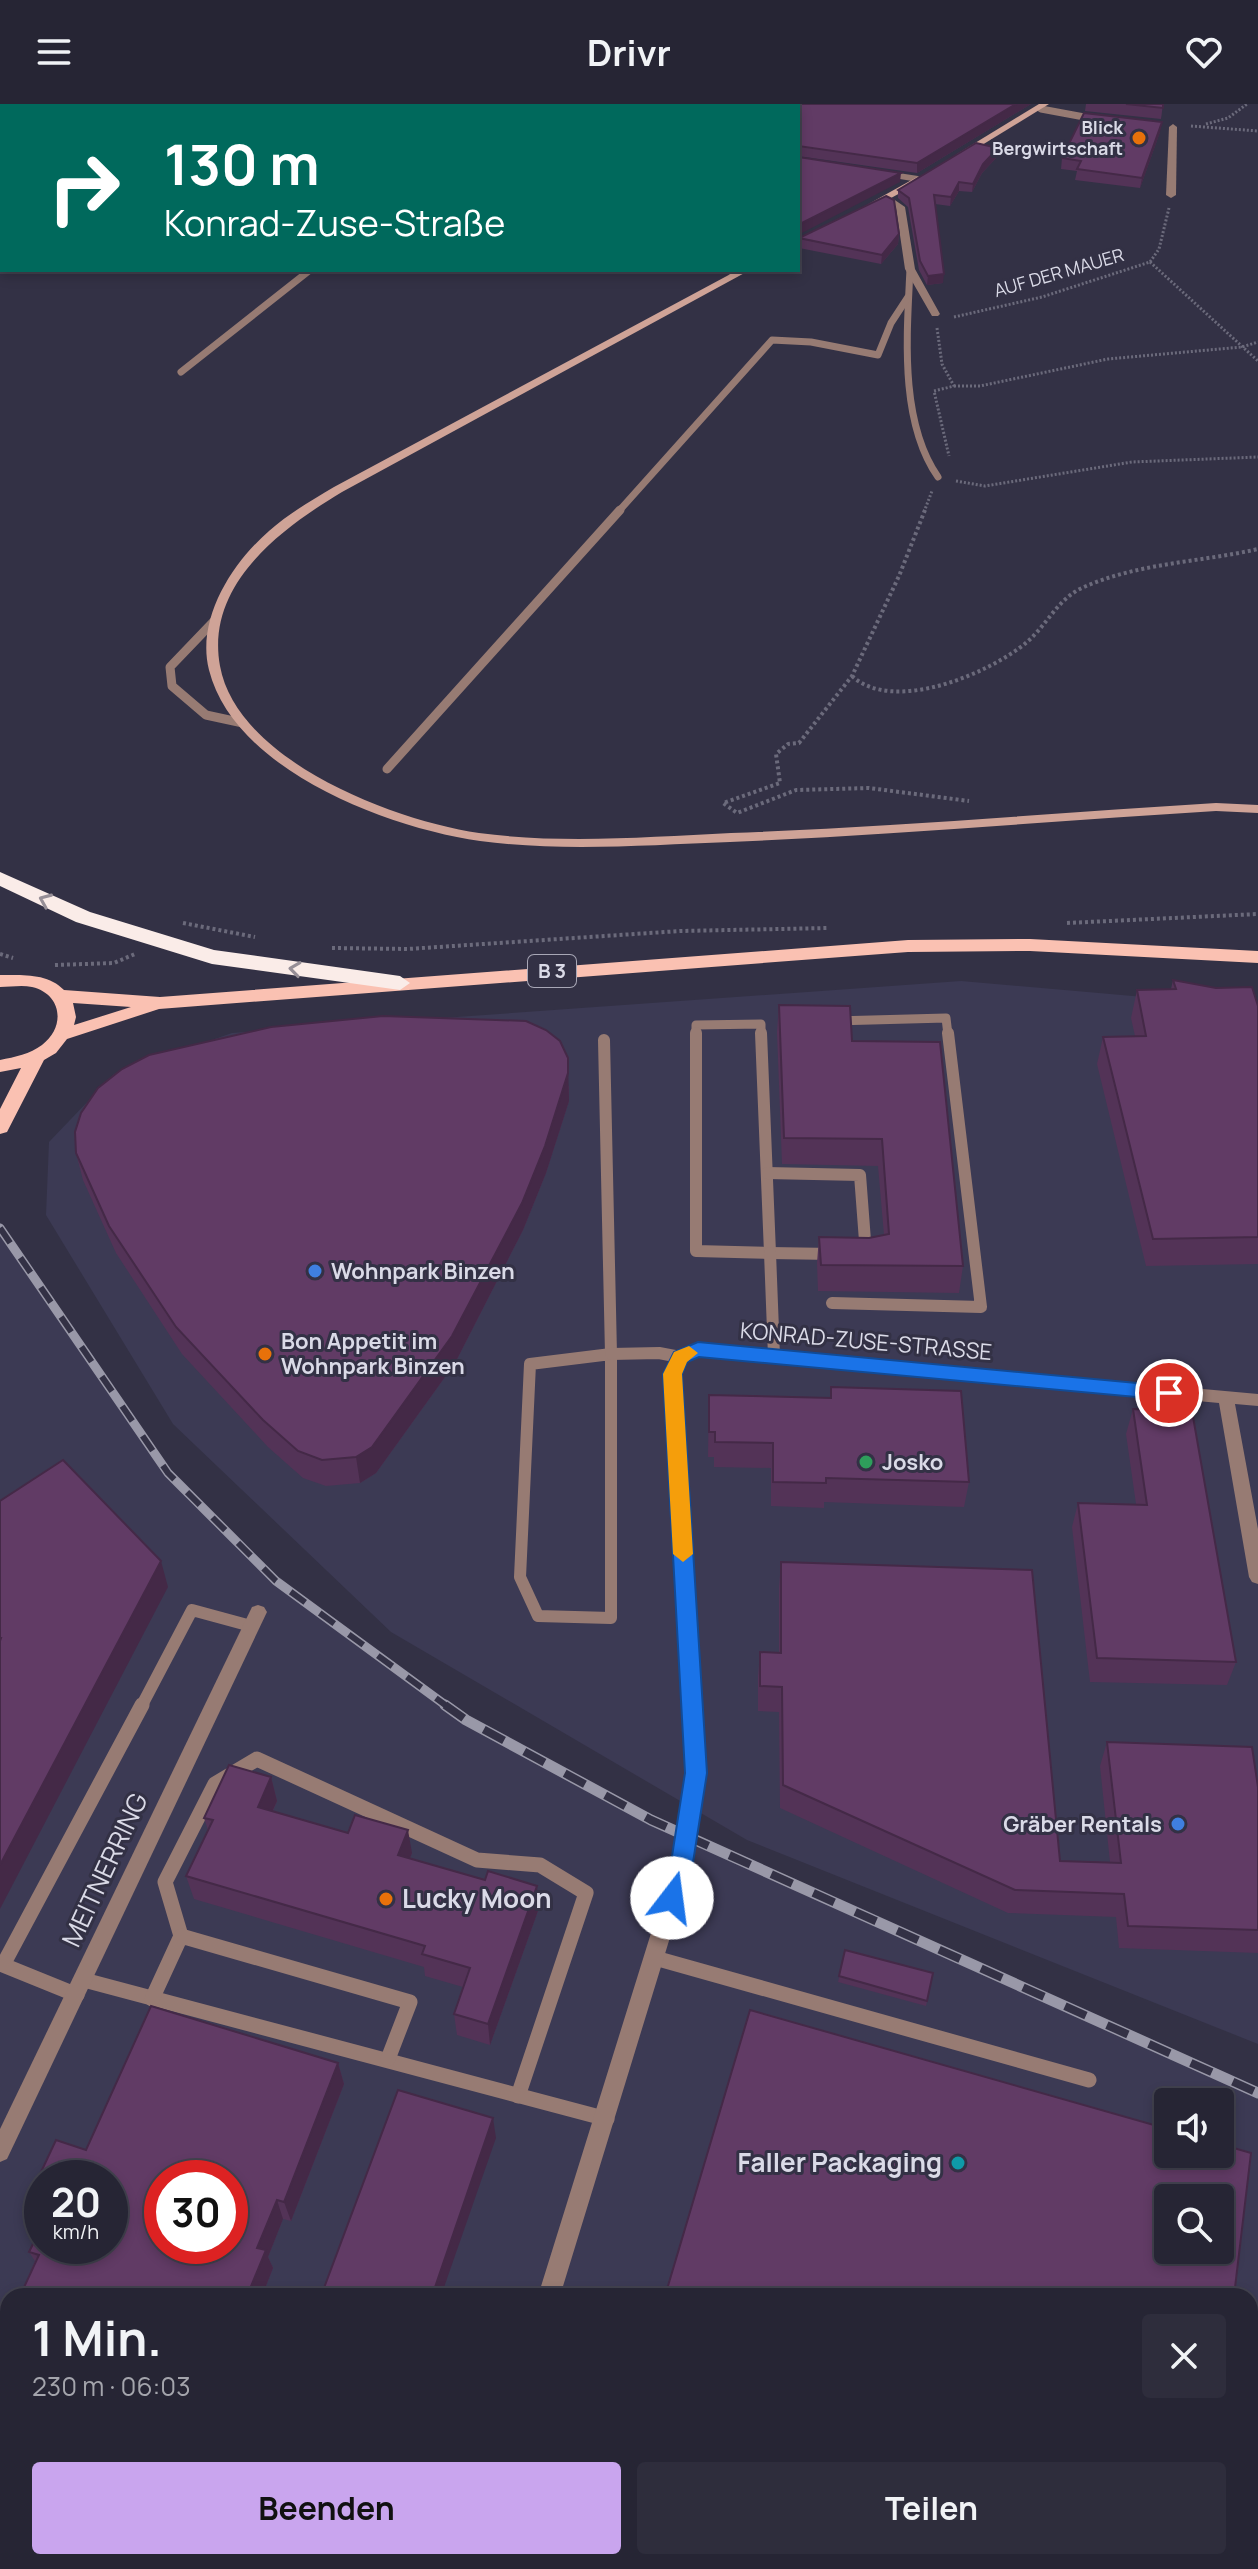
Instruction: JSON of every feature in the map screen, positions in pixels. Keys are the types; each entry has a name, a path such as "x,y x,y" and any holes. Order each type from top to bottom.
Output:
{"highway":[{"path":"0,878 83,917 212,957 400,983"}],"main road":[{"name":"B 3","path":"3,979 46,985 63,996 160,1003 908,946 1030,945 1256,957"},
{"path":"63,996 70,1014 65,1034"},
{"name":"B 3","path":"0,1127 36,1057 65,1034 160,1003"},
{"path":"0,1066 36,1057"}],"street":[{"path":"954,158 1043,106"},
{"path":"1171,127 1171,195"},
{"path":"861,170 918,179"},
{"path":"861,210 930,172"},
{"path":"886,198 900,207 903,214 910,269 935,314"},
{"path":"740,272 381,466 262,541 229,583 216,619 215,674 226,700 243,723 303,776 366,806 447,832 520,841 754,837 1216,807 1258,809"},
{"name":"KONRAD-ZUSE-STRASSE","path":"680,1357 698,1349 1258,1400"},
{"path":"552,2288 607,2119 681,1869 696,1773 673,1374 680,1357"},
{"path":"1226,1398 1258,1577"},
{"name":"MEITNERRING","path":"0,2152 255,1619"}],"lane":[{"path":"1043,106 1099,119"},
{"path":"910,269 908,297 916,430 927,467 938,477"},
{"path":"181,372 307,272"},
{"path":"387,769 772,340 796,338 837,351 878,355 891,323 908,297"},
{"path":"216,619 170,667 172,686 206,715 243,723"},
{"path":"823,1022 946,1018 981,1307 832,1303"},
{"path":"767,1173 860,1175 866,1255 696,1251 696,1025 777,1023"},
{"path":"761,1024 774,1356"},
{"path":"604,1040 611,1354 611,1618 538,1616 520,1577 530,1364 611,1354 659,1353 680,1357"},
{"path":"255,1619 192,1610 3,1965 80,1988 152,1999 388,2059 607,2119"},
{"path":"152,1999 181,1936 165,1882 215,1784 257,1759 477,1860 540,1865 586,1893 518,2096"},
{"path":"181,1936 410,2002 388,2059"},
{"path":"655,1958 1089,2080"}],"path":[{"path":"1247,104 1228,118 1200,126 1258,131"},
{"name":"AUF DER MAUER","path":"935,314 959,317 1042,297 1150,262 1159,249 1166,228 1171,195"},
{"path":"1150,262 1258,361"},
{"path":"935,314 942,364 954,386"},
{"path":"955,481 934,391 954,386 980,386 1108,359 1242,347 1258,342"},
{"path":"978,801 954,802 869,788 796,790 737,813 723,803 780,783 776,754 788,744 799,743 852,676 899,576 938,477 985,486 1132,462 1258,457"},
{"path":"852,676 861,685 883,693 905,693 973,671 1022,646 1049,614 1082,587 1258,549"},
{"path":"1061,923 1258,914"},
{"path":"177,923 264,939"},
{"path":"326,948 408,949 680,931 839,927"},
{"path":"41,963 90,966 114,963 143,950"},
{"path":"0,954 27,962"}],"shaded area":[{"path":"961,981 1258,1007 1258,2044 747,1840 391,1632 173,1424 46,1215 49,1142 114,1074 232,1033"},
{"path":"0,1228 168,1473 276,1581 466,1720 651,1820 1258,2093 1258,2288 0,2288"}],"building":[{"path":"800,104 1016,104 917,163 800,146"},
{"path":"1126,104 1163,104 1163,108"},
{"path":"1084,113 1162,122 1142,178 1077,169 1081,161 1062,158"},
{"path":"976,143 998,148 983,164 973,184 959,182 951,197 934,195 944,274 928,276 920,261 909,198 898,190"},
{"path":"800,157 901,173 800,224"},
{"path":"886,196 894,200 899,234 882,255 800,238"},
{"path":"1173,980 1216,988 1252,987 1258,1006 1258,1237 1153,1239 1103,1037 1146,1036 1137,990 1176,989"},
{"path":"779,1005 850,1006 852,1041 940,1042 963,1266 821,1265 819,1237 869,1238 889,1234 882,1139 784,1138"},
{"name":"Wohnpark Binzen","path":"383,1016 526,1021 560,1041 568,1058 568,1073 545,1146 522,1203 452,1336 372,1447 356,1457 322,1460 298,1451 263,1420 176,1327 109,1226 76,1153 75,1132 81,1113 98,1088 122,1069 149,1055 271,1027"},
{"name":"Josko","path":"831,1387 961,1391 969,1482 826,1478 826,1483 773,1482 773,1443 715,1442 715,1432 709,1432 709,1395 831,1398"},
{"path":"1133,1409 1192,1411 1236,1662 1097,1658 1078,1503 1147,1505"},
{"path":"63,1460 161,1561 0,1865 0,1501"},
{"path":"781,1562 1032,1570 1060,1861 1121,1863 1107,1742 1252,1747 1258,1787 1258,1930 1128,1926 1124,1894 1015,1890 783,1785 782,1687 760,1686 760,1652 781,1653"},
{"path":"229,1765 271,1777 258,1807 348,1833 355,1815 408,1830 398,1855 485,1880 488,1871 537,1886 488,2024 454,2014 470,1968 422,1954 425,1946 186,1876 213,1820 204,1818"},
{"path":"845,1950 933,1973 927,2001 839,1976"},
{"path":"151,2006 338,2063 284,2202 277,2200 257,2248 266,2250 250,2288 24,2288 35,2264 128,2264 128,2160 47,2160 56,2140 86,2150"},
{"name":"Faller Packaging","path":"750,2010 1154,2125 1154,2168 1234,2168 1234,2148 1251,2153 1235,2288 667,2288"},
{"path":"398,2090 493,2118 435,2288 324,2288"}],"railway":[{"path":"0,1228 168,1473 276,1581 448,1707"},
{"path":"445,1705 466,1720 651,1820 1258,2093"}],"slow traffic":[{"path":"683,1554 673,1374 680,1357 689,1353"}],"place":[{"name":"Blick Bergwirtschaft","path":"1139,138"},
{"name":"Wohnpark Binzen","path":"315,1271"},
{"name":"Bon Appetit im Wohnpark Binzen","path":"265,1354"},
{"name":"Josko","path":"866,1462"},
{"name":"Gräber Rentals","path":"1178,1824"},
{"name":"Lucky Moon","path":"386,1899"},
{"name":"Faller Packaging","path":"958,2163"}],"route":[{"path":"672,1898 681,1869 696,1773 673,1374 680,1357 698,1349 1169,1393"}]}
